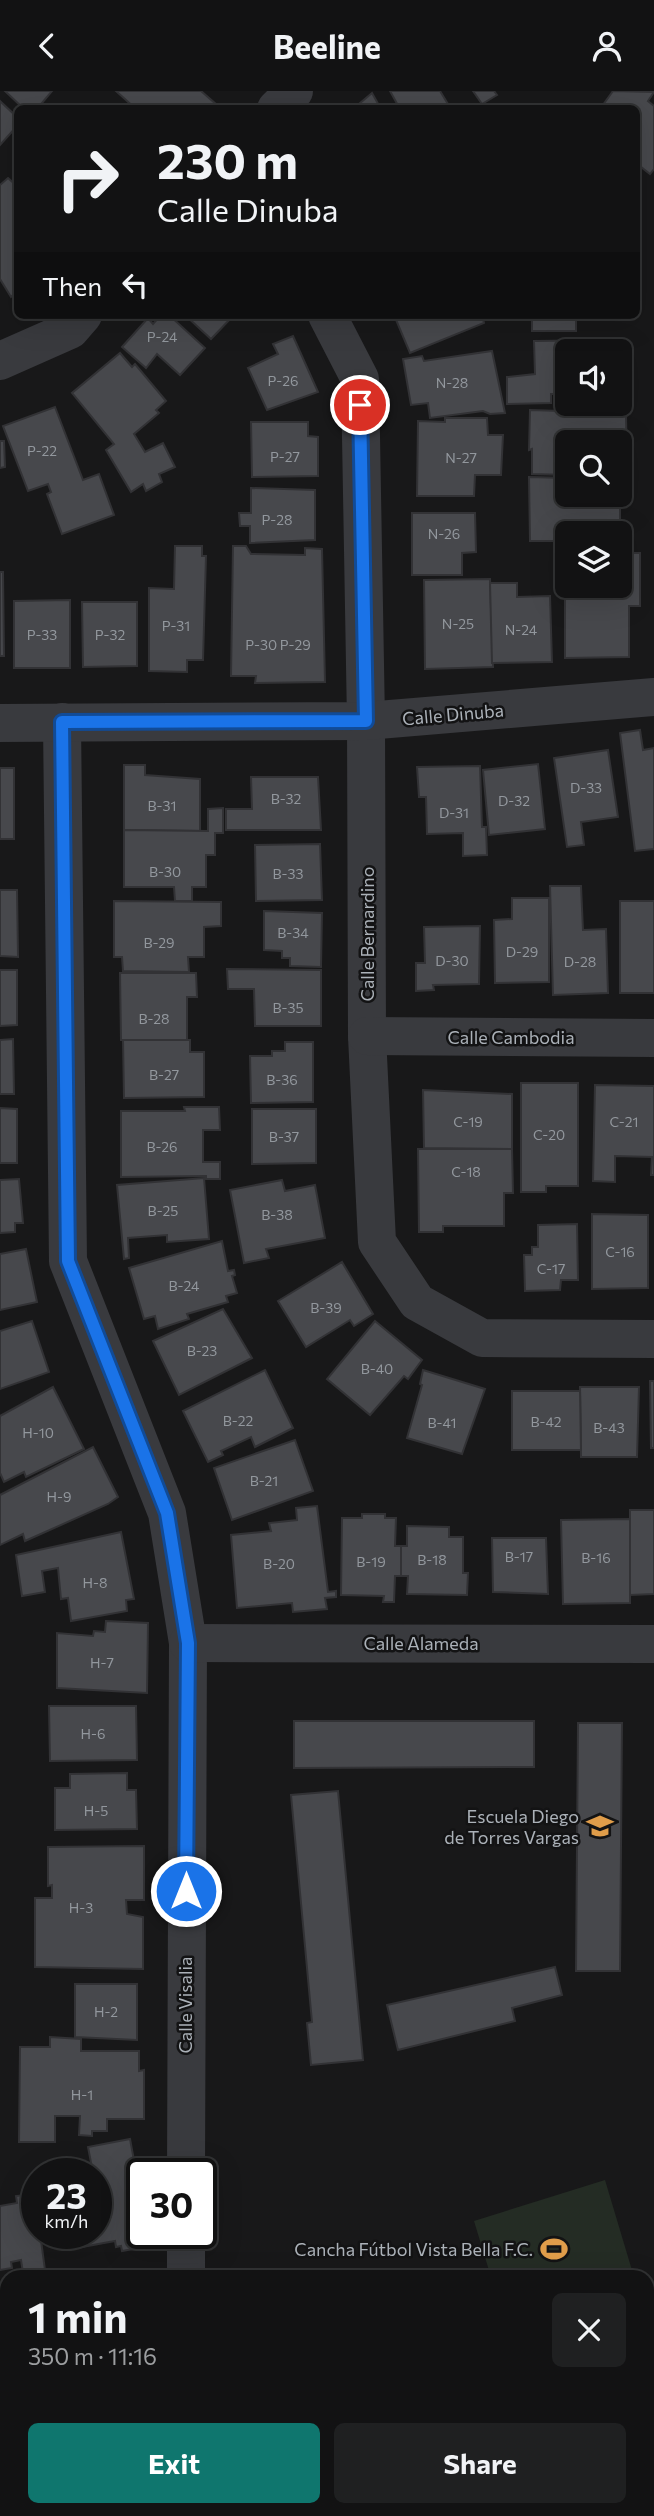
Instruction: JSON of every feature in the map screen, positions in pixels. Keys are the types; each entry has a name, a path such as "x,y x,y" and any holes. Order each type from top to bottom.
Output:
{"street":[{"path":"280,105 293,91"},
{"path":"0,362 70,330 80,319"},
{"name":"Calle Bernardino","path":"329,319 360,379 366,721 367,1036 377,1242 417,1302 482,1338 654,1339"},
{"name":"Calle Dinuba","path":"0,723 366,721 654,697"},
{"name":"Calle Visalia","path":"62,722 68,1261 167,1513 188,1643 186,2158"},
{"name":"Calle Cambodia","path":"367,1036 654,1038"},
{"name":"Calle Alameda","path":"188,1643 654,1644"},
{"path":"186,2249 186,2270"}],"shaded area":[{"name":"Cancha Fútbol Vista Bella F.C.","path":"605,2180 632,2270 489,2270 474,2221"}],"building":[{"path":"5,91 52,91 40,105 20,105"},
{"path":"116,91 201,91 217,105 132,105"},
{"path":"390,91 440,91 449,105 398,105"},
{"path":"473,91 494,91 497,95 482,104"},
{"path":"613,91 654,92 648,101 654,106 654,169 650,174 640,168 640,105 603,105"},
{"path":"372,93 379,105 358,105"},
{"path":"0,101 14,114 14,129 0,145"},
{"path":"8,178 14,183 14,294 11,297 0,279 0,185"},
{"path":"147,319 153,324 157,319 173,319 205,348 180,375 157,354 146,368 122,347"},
{"path":"189,319 230,319 211,339"},
{"path":"396,319 483,319 484,323 410,353"},
{"path":"532,319 576,319 576,331 532,331"},
{"path":"293,336 318,392 267,410 248,368 278,354 273,344"},
{"path":"534,341 555,341 555,394 551,394 551,403 507,404 507,377 535,374"},
{"path":"492,351 505,413 490,414 483,411 430,418 428,403 411,405 403,359 422,356 424,361"},
{"path":"120,353 132,367 135,364 166,401 156,410 159,413 134,434 145,452 163,443 175,467 159,474 162,482 146,491 143,484 131,492 106,450 114,444 72,393"},
{"path":"55,407 83,480 99,474 114,515 62,534 47,494 51,492 48,484 28,491 3,426"},
{"path":"530,410 555,411 555,416 626,416 626,430 555,430 555,475 532,474 532,449 529,450"},
{"path":"445,418 487,418 488,435 503,435 501,475 475,475 474,496 417,496 418,421 445,422"},
{"path":"251,422 308,422 308,436 318,437 318,476 252,477"},
{"path":"0,441 4,441 5,467 0,468"},
{"path":"529,477 555,478 555,507 620,507 620,521 555,521 555,541 530,541"},
{"path":"251,488 315,490 315,540 250,543 250,526 240,526 239,513 251,513"},
{"path":"412,513 475,513 476,552 462,553 462,575 412,575"},
{"path":"175,546 202,546 202,556 206,556 203,660 187,660 187,672 149,671 149,588 174,589"},
{"path":"233,546 246,546 251,554 305,555 305,548 322,549 325,682 255,683 256,676 231,676"},
{"path":"632,553 640,553 640,606 629,606 629,657 565,658 565,598 632,598"},
{"path":"0,572 3,572 4,656 0,656"},
{"path":"490,579 493,667 425,669 424,580"},
{"path":"490,583 517,583 517,597 550,596 552,662 492,663"},
{"path":"70,600 70,668 14,668 14,601"},
{"path":"82,602 137,602 137,666 83,667"},
{"path":"640,730 643,750 654,748 654,849 635,851 620,733"},
{"path":"608,750 618,817 581,822 584,845 567,847 554,758"},
{"path":"538,764 545,829 489,835 483,770"},
{"path":"124,765 145,765 145,775 200,779 200,831 124,830"},
{"path":"480,766 482,827 486,827 487,855 463,856 463,833 427,834 426,797 419,797 417,767"},
{"path":"0,768 14,768 14,839 0,839"},
{"path":"251,777 318,777 321,830 226,830 226,809 252,809"},
{"path":"223,808 223,833 215,833 215,855 206,855 206,887 192,887 192,901 175,901 174,887 124,887 124,830 208,831 208,809"},
{"path":"320,844 322,900 256,901 255,845"},
{"path":"550,886 581,886 583,930 606,929 608,993 553,995"},
{"path":"0,890 17,890 18,957 0,956"},
{"path":"512,898 549,898 549,982 495,983 494,920 512,919"},
{"path":"114,901 221,902 221,926 204,927 204,957 188,957 189,972 123,971 122,957 114,957"},
{"path":"620,901 654,901 654,993 620,993"},
{"path":"264,911 322,913 321,967 290,966 290,958 282,958 282,951 264,950"},
{"path":"480,926 479,984 433,985 434,990 416,991 416,963 425,963 424,927"},
{"path":"227,969 321,970 321,1026 255,1026 254,989 228,989"},
{"path":"0,970 17,970 17,1025 0,1026"},
{"path":"120,973 196,973 197,997 187,997 187,1040 121,1040"},
{"path":"13,1039 14,1094 0,1094 0,1040"},
{"path":"123,1040 190,1040 190,1052 204,1052 204,1097 124,1098"},
{"path":"285,1042 313,1042 313,1102 251,1103 250,1056 272,1056 272,1051 285,1051"},
{"path":"521,1083 578,1083 578,1186 546,1186 546,1192 521,1192"},
{"path":"595,1085 654,1086 654,1175 651,1175 652,1157 615,1156 615,1182 593,1181"},
{"path":"423,1090 512,1094 512,1149 424,1148"},
{"path":"184,1107 219,1107 220,1130 203,1130 203,1162 220,1162 220,1179 206,1179 206,1176 121,1177 121,1111 185,1111"},
{"path":"0,1108 17,1109 17,1163 0,1163"},
{"path":"252,1109 316,1109 316,1163 252,1164"},
{"path":"418,1149 512,1149 513,1193 504,1193 504,1226 443,1226 443,1232 419,1232"},
{"path":"204,1178 209,1239 167,1242 167,1235 128,1238 129,1258 124,1259 117,1185"},
{"path":"19,1179 23,1223 15,1223 15,1232 0,1233 0,1180"},
{"path":"282,1180 285,1191 315,1185 325,1238 266,1249 269,1258 244,1263 230,1190"},
{"path":"592,1214 648,1215 648,1288 592,1289"},
{"path":"577,1224 578,1280 561,1280 560,1290 525,1291 524,1255 532,1255 532,1247 538,1247 538,1225"},
{"path":"222,1241 228,1271 234,1270 235,1275 232,1276 237,1293 226,1296 228,1302 187,1314 189,1319 158,1329 155,1316 144,1319 129,1268"},
{"path":"26,1249 37,1302 0,1310 0,1254"},
{"path":"342,1262 373,1314 354,1326 350,1320 306,1347 278,1301"},
{"path":"223,1309 252,1358 179,1395 153,1341"},
{"path":"32,1321 49,1372 0,1389 0,1331"},
{"path":"375,1321 422,1360 408,1379 404,1376 370,1415 327,1379"},
{"path":"265,1370 293,1428 255,1447 251,1437 221,1451 223,1455 208,1462 183,1411"},
{"path":"423,1370 485,1389 462,1454 407,1438 422,1385"},
{"path":"650,1381 654,1381 654,1448 651,1448"},
{"path":"53,1387 84,1449 26,1477 24,1472 4,1482 0,1473 0,1416"},
{"path":"580,1387 639,1387 637,1457 581,1457"},
{"path":"512,1391 580,1391 581,1450 512,1450"},
{"path":"295,1440 313,1491 232,1520 214,1468"},
{"path":"93,1447 118,1497 25,1541 23,1534 0,1545 0,1495"},
{"path":"317,1506 328,1592 336,1591 336,1597 325,1598 327,1609 293,1612 292,1603 237,1608 231,1535 271,1531 269,1523 297,1520 296,1508"},
{"path":"630,1510 654,1510 654,1594 630,1595"},
{"path":"362,1514 385,1514 385,1518 396,1518 395,1546 401,1546 401,1576 395,1576 394,1602 383,1602 384,1596 341,1595 342,1518 362,1518"},
{"path":"630,1519 630,1603 563,1604 561,1520"},
{"path":"407,1526 449,1527 449,1537 463,1537 463,1573 468,1573 467,1595 407,1594 408,1576 401,1576 401,1546 407,1546"},
{"path":"121,1532 134,1599 126,1600 127,1611 71,1621 68,1598 61,1599 58,1568 42,1571 45,1592 22,1596 16,1555"},
{"path":"492,1538 546,1538 548,1594 493,1592"},
{"path":"106,1621 148,1623 147,1693 57,1688 57,1633 93,1636 94,1631 105,1632"},
{"path":"49,1706 136,1706 137,1760 50,1761"},
{"path":"294,1721 534,1721 534,1767 294,1768"},
{"path":"578,1723 622,1723 620,1971 576,1971"},
{"path":"127,1773 127,1790 136,1790 137,1829 55,1830 55,1788 70,1788 70,1774"},
{"path":"338,1791 363,2060 311,2065 307,2023 312,2022 291,1795"},
{"path":"144,1846 144,1900 126,1900 127,1914 143,1917 143,1969 35,1967 35,1898 52,1898 52,1885 48,1886 48,1847"},
{"path":"555,1967 562,1995 512,2008 515,2021 398,2050 387,2005"},
{"path":"75,1984 137,1984 137,2040 75,2037"},
{"path":"50,2037 81,2039 81,2051 139,2051 139,2071 144,2070 144,2119 107,2119 107,2131 92,2131 92,2136 79,2135 80,2116 55,2116 55,2142 19,2142 20,2047 50,2047"},
{"path":"130,2139 134,2158 126,2158 126,2249 133,2249 122,2251 121,2246 116,2247 115,2241 112,2242 112,2158 90,2158 88,2147"},
{"path":"21,2195 21,2249 42,2249 45,2270 23,2270 21,2260 11,2262 12,2268 0,2270 0,2206 17,2203 16,2196"}],"place":[{"name":"Escuela Diego de Torres Vargas","path":"600,1826"},
{"name":"Cancha Fútbol Vista Bella F.C.","path":"554,2249"}],"route":[{"path":"186,1891 188,1643 167,1513 68,1261 62,722 366,721 360,405"}]}
